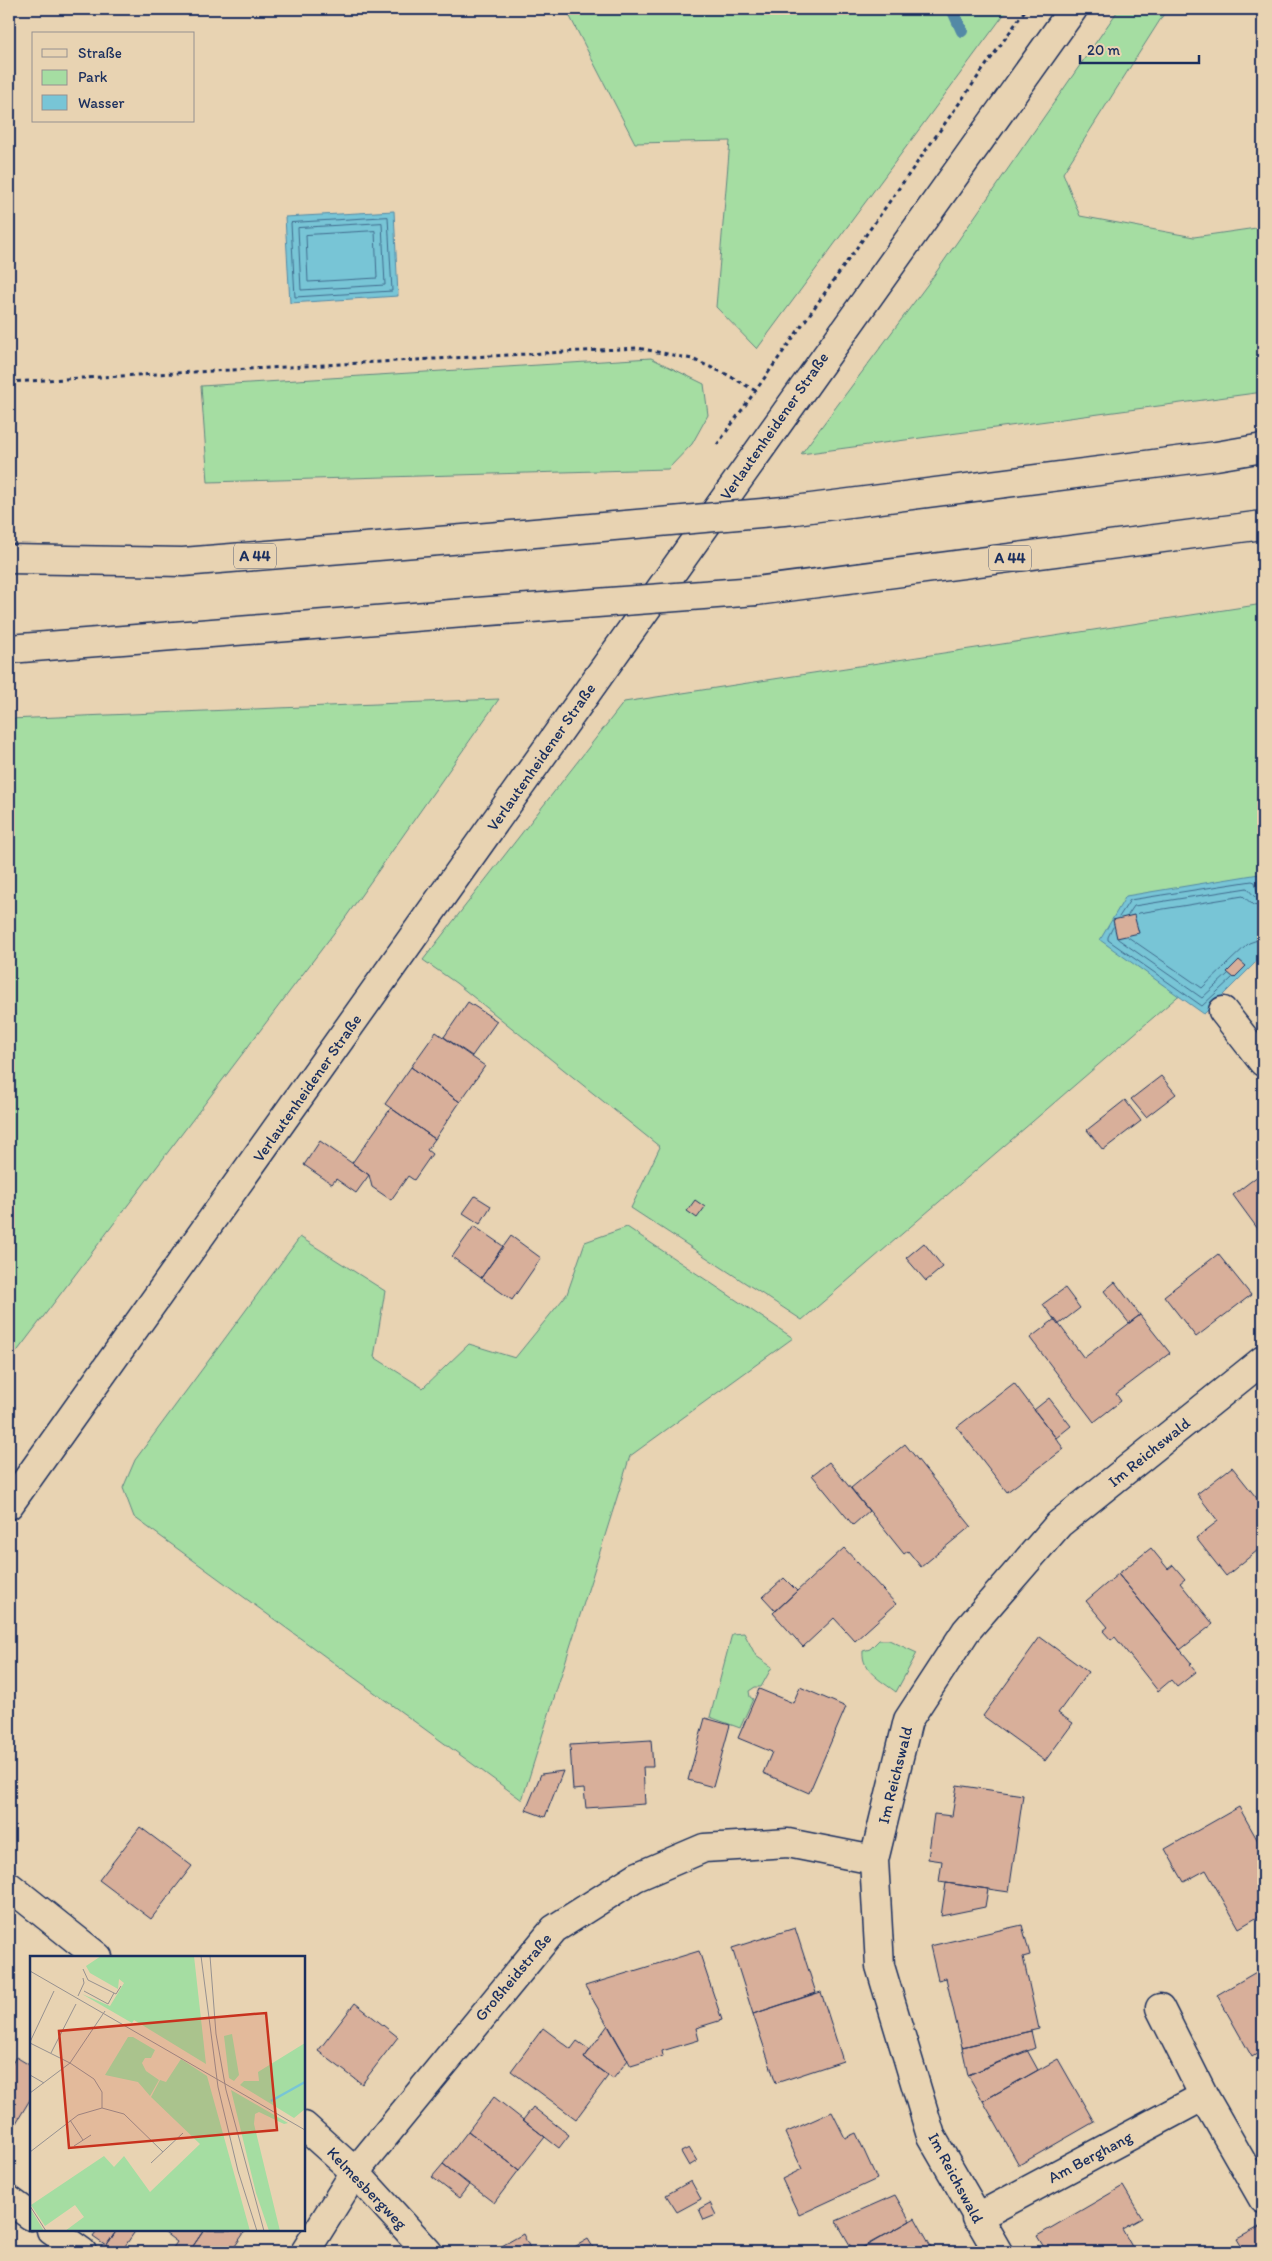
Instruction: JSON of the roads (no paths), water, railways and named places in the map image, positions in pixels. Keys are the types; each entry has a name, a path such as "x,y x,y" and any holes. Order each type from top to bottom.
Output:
{"main road":[{"name":"Verlautenheidener Straße","path":"9,1505 428,917 782,415 1073,9"},
{"name":"A 44","path":"9,559 183,562 795,510 1216,456 1263,448"},
{"name":"A 44","path":"9,650 756,591 1263,525"},
{"path":"1223,1011 1263,1062"},
{"name":"Im Reichswald","path":"998,2252 976,2218 931,2136 880,1966 874,1860 908,1720 966,1631 1059,1524 1263,1360"},
{"name":"Großheidstraße","path":"305,2252 355,2172 554,1929 636,1877 704,1848 788,1843 874,1860"},
{"path":"9,1886 97,1956"},
{"path":"1160,2008 1204,2096 1263,2199"},
{"name":"Am Berghang","path":"976,2218 1204,2096"},
{"name":"Kelmesbergweg","path":"305,2127 355,2172 428,2252"},
{"path":"9,2200 30,2215"},
{"path":"52,2231 82,2252"}],"water":[{"path":"394,211 398,296 290,303 285,217"},
{"path":"1259,874 1263,904 1263,955 1204,1014 1100,940 1126,896"}],"waterway":[{"path":"952,9 962,31"}]}
